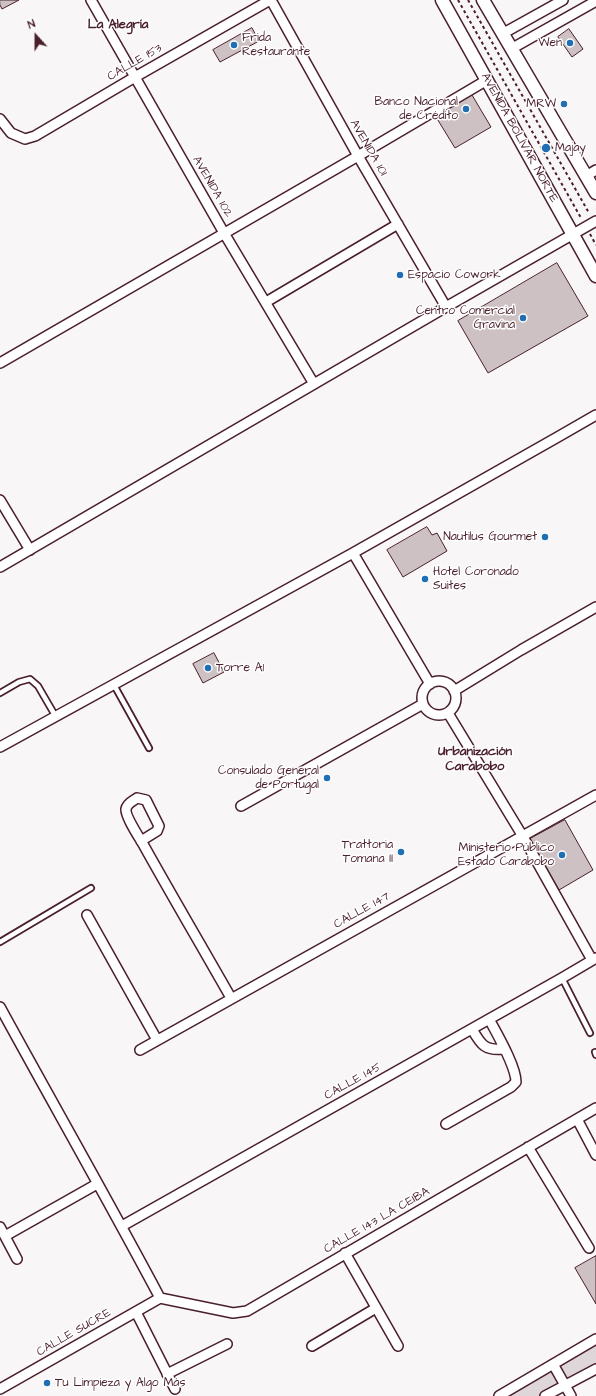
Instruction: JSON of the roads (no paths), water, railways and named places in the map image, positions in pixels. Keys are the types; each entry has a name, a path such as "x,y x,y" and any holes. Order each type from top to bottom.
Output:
{"main road":[{"name":"AVENIDA BOLÍVAR NORTE","path":"442,0 596,276"},
{"path":"483,0 511,50 591,173 596,191"}],"street":[{"name":"AVENIDA 102","path":"91,0 224,233 314,384"},
{"name":"CALLE 153","path":"0,119 11,133 25,139 35,136 271,0"},
{"name":"AVENIDA 101","path":"271,0 358,156 446,307"},
{"path":"502,34 563,0"},
{"path":"511,50 596,1"},
{"path":"0,363 488,80"},
{"path":"0,567 572,234 594,219"},
{"path":"266,302 398,224"},
{"path":"0,748 353,553 596,415"},
{"path":"0,500 30,550"},
{"path":"353,553 430,684"},
{"path":"454,691 596,607"},
{"path":"443,682 452,687 454,691 456,700 455,705 448,713 443,715 433,714 429,712 423,704 422,700 424,691 430,684 443,682"},
{"path":"242,806 423,704"},
{"path":"448,713 522,835 594,959"},
{"name":"CALLE 147","path":"140,1050 522,835 596,795"},
{"path":"141,841 157,831 159,826 146,800 137,798 129,804 126,809 127,815 141,841 231,998"},
{"path":"87,915 157,1040"},
{"name":"CALLE 145","path":"122,1226 594,959"},
{"path":"0,1007 97,1184 122,1226 160,1298"},
{"path":"446,1124 514,1084 516,1080 515,1073 489,1019"},
{"path":"472,1029 484,1047 495,1050 504,1049"},
{"name":"CALLE 143 LA CEIBA","path":"160,1298 232,1313 247,1311 596,1108"},
{"path":"577,1119 596,1155"},
{"path":"528,1147 589,1248"},
{"path":"5,1236 97,1184"},
{"path":"0,1227 17,1259"},
{"path":"345,1253 398,1346"},
{"name":"CALLE SUCRE","path":"0,1389 160,1298"},
{"path":"312,1346 376,1308"},
{"path":"136,1312 175,1389"},
{"path":"499,1396 596,1339"},
{"path":"167,1374 227,1344"},
{"path":"552,1364 571,1396"},
{"path":"545,1396 596,1369"}],"lane":[{"path":"0,693 19,682 30,679 38,686 56,717"},
{"path":"114,685 149,748"},
{"path":"0,942 91,888"},
{"path":"562,978 590,1033"}],"place":[{"name":"Wen","path":"570,43"},
{"name":"Frida Restaurante","path":"234,45"},
{"name":"MRW","path":"564,104"},
{"name":"Banco Nacional de Crédito","path":"466,109"},
{"name":"Majay","path":"546,148"},
{"name":"Espacio Cowork","path":"400,275"},
{"name":"Centro Comercial Gravina","path":"523,318"},
{"name":"Nautilus Gourmet","path":"545,537"},
{"name":"Hotel Coronado Suites","path":"425,579"},
{"name":"Torre A1","path":"208,668"},
{"name":"Consulado General de Portugal","path":"327,778"},
{"name":"Trattoria Tomana II","path":"401,852"},
{"name":"Ministerio Público Estado Carabobo","path":"562,855"},
{"name":"Tu Limpieza y Algo Más","path":"47,1383"}],"district":[{"name":"La Alegría","path":"118,25"},
{"name":"Urbanización Carabobo","path":"475,760"}]}
